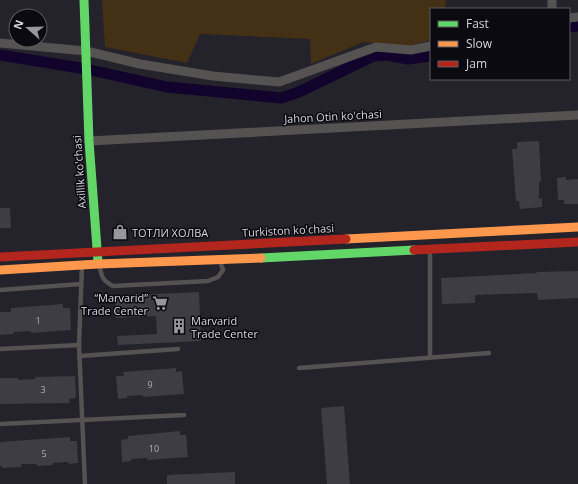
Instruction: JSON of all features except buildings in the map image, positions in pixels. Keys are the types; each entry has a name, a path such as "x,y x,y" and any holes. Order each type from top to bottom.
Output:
{"main road":[{"path":"84,0 86,54"},
{"name":"Axillik ko'chasi","path":"86,54 88,142 98,264"},
{"name":"Turkiston ko'chasi","path":"0,257 578,227"},
{"path":"0,270 98,264 220,260 578,242"}],"street":[{"path":"0,43 86,54 213,76 279,82 376,46 411,50 430,46"},
{"name":"Jahon Otin ko'chasi","path":"88,142 578,115"}],"lane":[{"path":"430,249 430,357"},
{"path":"82,252 83,265 79,345 85,484"},
{"path":"98,264 105,282 113,286 208,281 218,278 223,270 220,260"},
{"path":"0,290 81,284"},
{"path":"0,349 79,345"},
{"path":"80,356 178,349"},
{"path":"299,368 489,353"},
{"path":"0,424 184,414"}],"shaded area":[{"path":"102,0 446,0 445,8 430,8 430,40 407,46 363,42 311,64 310,39 200,34 187,63 105,47"}],"waterway":[{"path":"570,27 578,26"},
{"path":"0,55 86,69 167,87 281,98 299,92 373,56 387,55 408,59 430,56"}],"traffic: fast":[{"path":"84,0 89,141 98,262"},
{"path":"261,258 414,250"}],"traffic: slow":[{"path":"346,239 578,227"},
{"path":"0,270 98,264 261,258"}],"traffic: jam":[{"path":"0,257 346,239"},
{"path":"414,250 578,242"}],"place":[{"name":"ТОТЛИ ХОЛВА","path":"120,232"},
{"name":"“Marvarid” Trade Center","path":"160,303"},
{"name":"Marvarid Trade Center","path":"179,326"}]}
